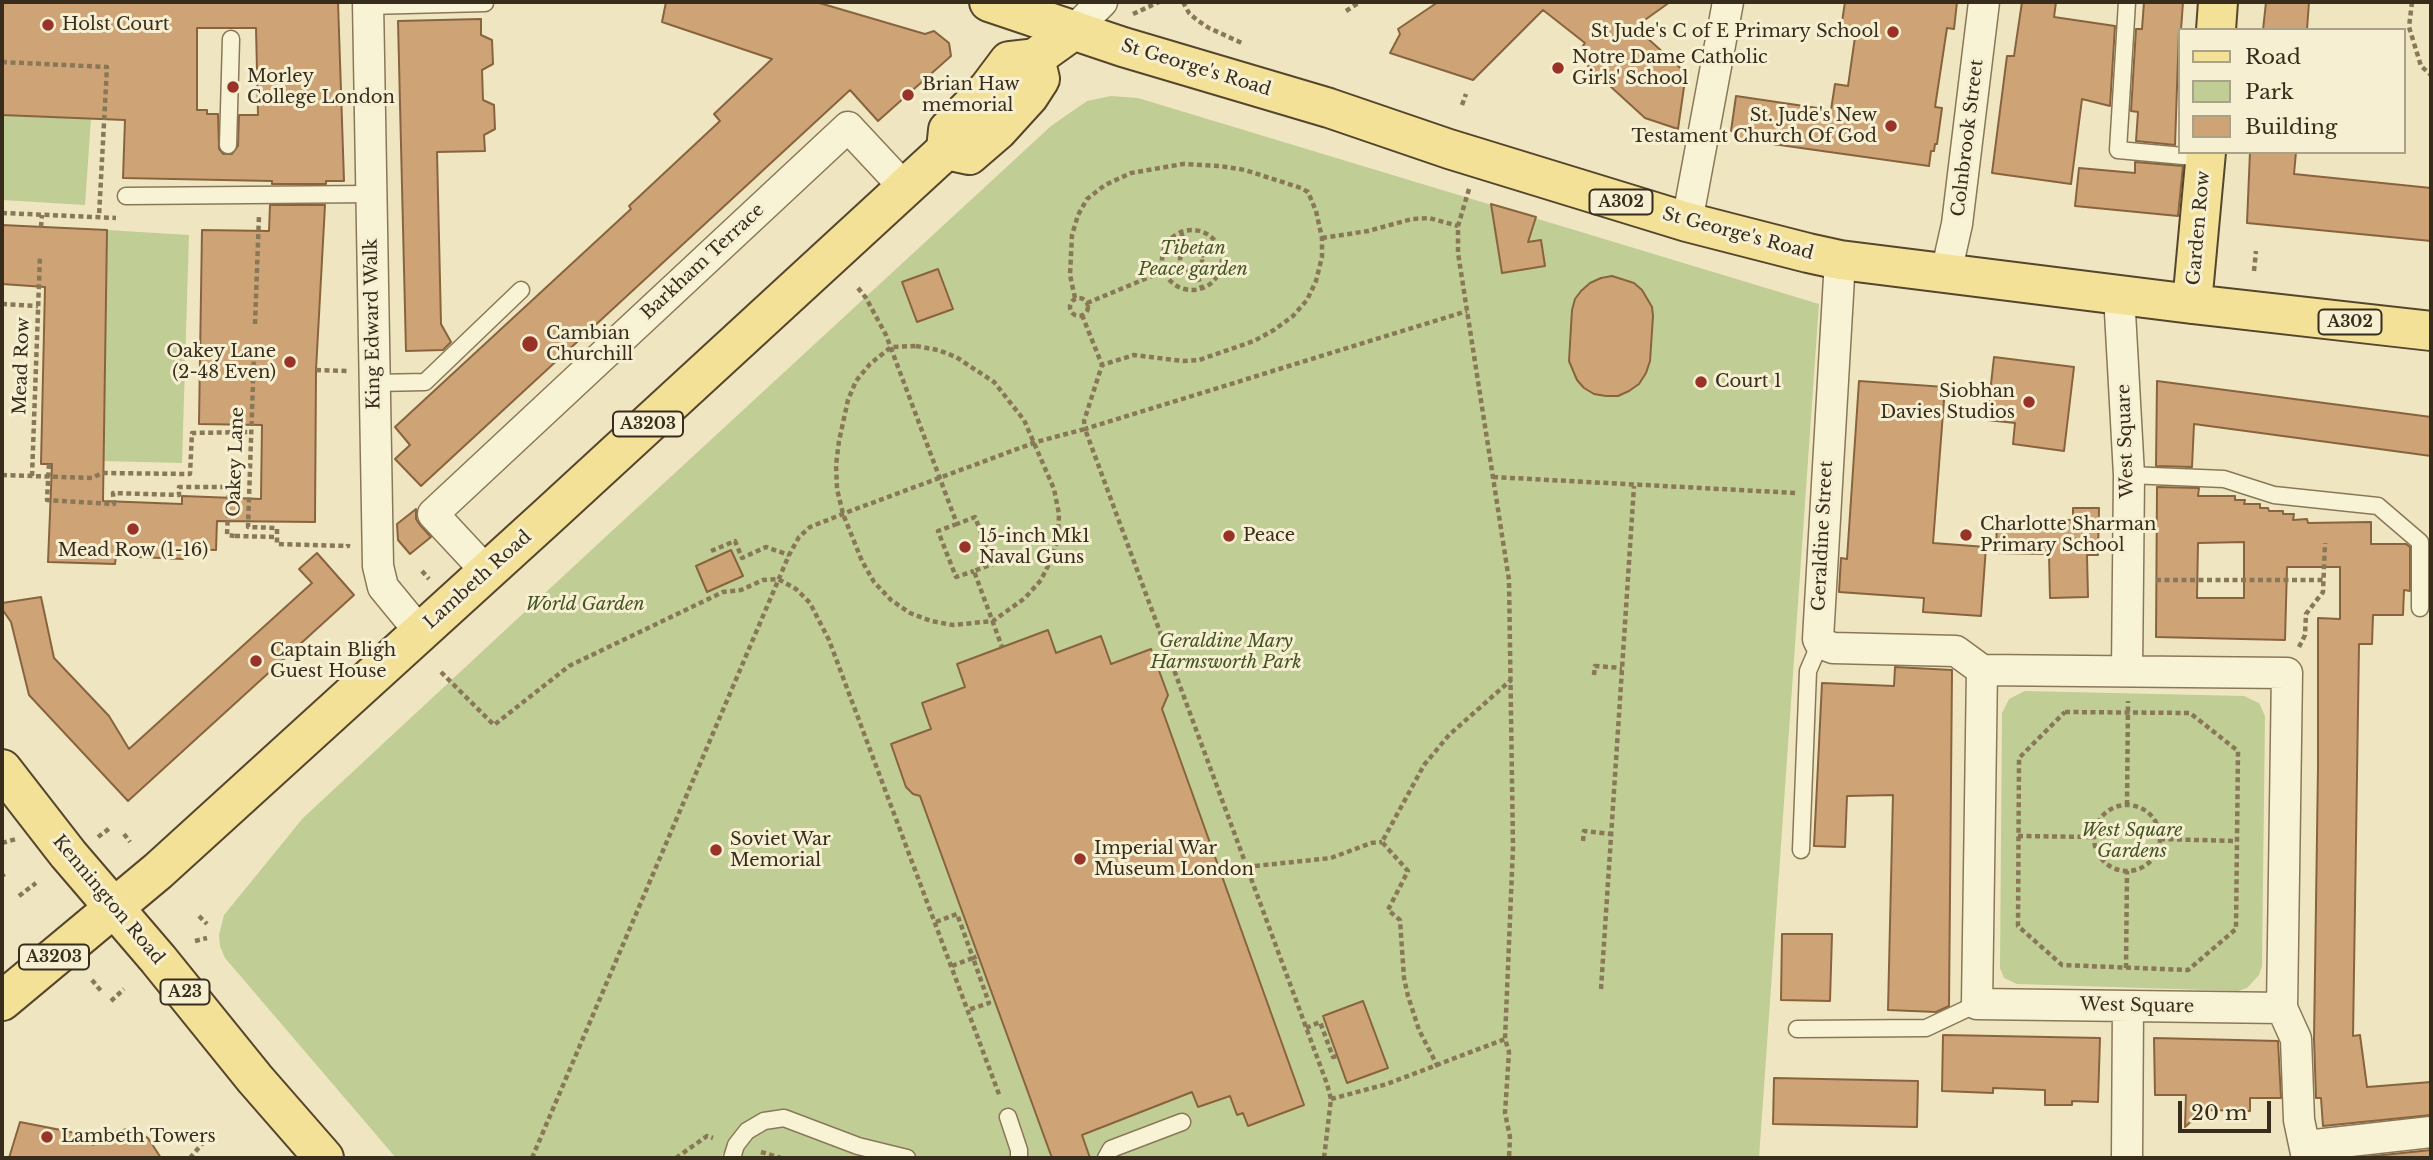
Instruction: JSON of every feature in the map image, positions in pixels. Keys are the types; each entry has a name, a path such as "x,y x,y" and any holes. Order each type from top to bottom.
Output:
{"main road":[{"name":"St George's Road","path":"989,2 1329,108 1449,149 1687,222 1772,245 1840,260 1946,274 2431,331"},
{"path":"2216,28 2218,2"},
{"name":"Lambeth Road","path":"2,1001 166,864 946,150 948,131 988,89 1009,61 1035,58 1074,30"},
{"name":"Garden Row","path":"2192,304 2205,155"},
{"name":"Kennington Road","path":"2,769 68,854 324,1158"}],"street":[{"name":"Lambeth Road","path":"1074,30 1102,2"},
{"path":"1687,222 1728,2"},
{"name":"Colnbrook Street","path":"1946,274 1957,224 1984,2"},
{"name":"King Edward Walk","path":"368,4 380,575 390,598 420,632"},
{"name":"Barkham Terrace","path":"487,572 433,514 848,127 904,187"},
{"name":"Geraldine Street","path":"1820,643 1817,633 1840,260"},
{"name":"West Square","path":"2119,294 2129,475 2127,671"},
{"path":"1820,643 1833,648 1956,651 1982,670 2287,673 2282,1008 2296,1039 2299,1120 2307,1152 2431,1132"},
{"path":"1977,1004 1982,670"},
{"name":"West Square","path":"1977,1004 2282,1008"},
{"path":"2127,1158 2128,1006"}],"lane":[{"path":"2127,2 2118,150 2178,153"},
{"path":"368,4 485,3"},
{"path":"228,145 231,38"},
{"path":"126,196 226,188 370,194"},
{"path":"375,383 425,382 521,290"},
{"path":"2129,475 2224,480 2274,495 2378,506 2420,542 2420,608"},
{"path":"1801,850 1808,671 1820,643"},
{"path":"1797,1028 1926,1028 1977,1004"},
{"path":"732,1158 736,1145 747,1131 764,1121 784,1118 858,1146 907,1158"},
{"path":"1007,1118 1020,1150 1019,1158"},
{"path":"1105,1158 1111,1149 1182,1122"}],"path":[{"path":"1132,15 1159,2"},
{"path":"1183,2 1189,13 1209,28 1251,47"},
{"path":"1346,11 1360,2"},
{"path":"2412,2 2409,27 2421,66 2431,75"},
{"path":"2,62 107,67 99,216"},
{"path":"1462,105 1466,94"},
{"path":"1082,316 1073,314 1070,310 1075,298 1070,275 1072,235 1087,198 1105,185 1131,173 1183,163 1245,170 1301,188 1308,192 1312,199 1322,237 1322,257 1316,281 1307,300 1293,316 1254,341 1199,360 1183,361 1134,355 1102,365"},
{"path":"1470,186 1458,226 1458,253 1509,580 1513,847 1505,1039 1509,1052 1505,1113 1510,1137 1509,1158"},
{"path":"255,324 259,209"},
{"path":"2,213 126,219"},
{"path":"41,227 42,215"},
{"path":"1322,237 1368,231 1412,219 1429,218 1458,226"},
{"path":"1190,230 1208,234 1220,249 1221,267 1217,276 1202,288 1176,285 1164,271 1163,253 1173,237 1181,232 1190,230"},
{"path":"1181,232 1187,250"},
{"path":"1181,264 1182,254 1187,250 1194,249 1201,256"},
{"path":"1201,256 1220,249"},
{"path":"2254,271 2256,251"},
{"name":"Mead Row","path":"32,476 40,256"},
{"path":"1181,264 1188,270 1195,269 1200,265 1201,256"},
{"path":"1087,303 1181,264"},
{"path":"1195,269 1202,288"},
{"path":"858,288 866,298 891,347 957,524"},
{"path":"1075,298 1081,298 1087,303"},
{"path":"1082,316 1087,311 1087,303"},
{"path":"2,304 38,306"},
{"path":"532,1158 778,579 799,537 810,527 1036,442 1467,311"},
{"path":"1082,316 1102,365 1084,421 1085,429 1331,1099 1324,1158"},
{"path":"916,346 937,350 956,357 994,382 1024,420 1036,442 1054,489 1059,514 1058,538 1051,560 1041,580 1025,598 993,621 953,625 931,621 910,613 891,600 874,582 862,561 843,514 837,489 836,465 848,400 856,381 870,364 891,347 916,346"},
{"name":"Oakey Lane","path":"254,353 248,527 277,528 277,537"},
{"path":"1108,422 1110,430"},
{"path":"2,475 92,478 103,473 190,474 192,433 252,432"},
{"path":"49,464 47,500 114,504 113,494 179,495 179,487 229,487 227,536 277,537 277,544 348,546 348,535"},
{"path":"1493,477 1825,495"},
{"path":"1601,989 1634,486"},
{"path":"975,517 993,564 956,578 938,531 957,524 975,517"},
{"path":"711,551 734,541 742,558 766,547 789,555"},
{"path":"2287,673 2305,635 2306,614 2323,592 2325,543"},
{"path":"422,570 429,579"},
{"path":"974,570 1002,648"},
{"path":"442,672 494,725 569,666 723,592 741,590 763,580 778,579 796,589 810,603 829,640 1007,1118"},
{"path":"2127,580 2324,580"},
{"path":"1594,675 1595,666 1622,668"},
{"path":"2127,671 2127,805"},
{"path":"1382,842 1424,765 1450,735 1511,679"},
{"path":"2064,712 2190,713 2238,751 2236,929 2188,970 2062,965 2018,926 2018,835 2019,758 2064,712"},
{"path":"2127,805 2147,812 2154,819 2160,839 2158,849 2146,865 2127,871 2114,868 2103,861 2096,850 2094,837 2100,818 2108,811 2127,805"},
{"path":"95,839 110,828"},
{"path":"1583,841 1584,831 1612,834"},
{"path":"124,834 130,842"},
{"path":"2018,835 2094,837"},
{"path":"2160,839 2236,841"},
{"path":"1247,869 1331,858 1371,843 1382,842"},
{"path":"1382,842 1408,871 1388,910 1400,920 1408,996 1419,1030 1438,1066"},
{"path":"2127,871 2128,1006"},
{"path":"19,896 36,883"},
{"path":"936,922 957,914 976,957 989,1003 968,1010"},
{"path":"199,916 207,924"},
{"path":"195,941 207,938"},
{"path":"952,966 976,957"},
{"path":"92,980 101,990"},
{"path":"111,1001 124,989"},
{"path":"1306,1028 1320,1023 1332,1057 1337,1055"},
{"path":"1331,1099 1387,1084 1505,1039"},
{"path":"676,1158 707,1136"},
{"path":"190,1158 208,1138"},
{"path":"761,1152 781,1158"}],"green space":[{"name":"Geraldine Mary Harmsworth Park","path":"1111,96 1138,98 1819,304 1759,1158 742,1158 723,1153 721,1158 396,1158 225,958 219,935 224,915 303,818 586,555 1051,126 1087,101"},
{"path":"2,115 91,119 85,205 2,200"},
{"path":"107,230 189,235 182,463 102,461"},
{"name":"West Square Gardens","path":"2025,691 2244,696 2259,703 2265,716 2262,966 2259,975 2247,988 2238,991 2017,984 2004,978 2000,968 2002,713 2009,699"}],"building":[{"name":"Morley College London","path":"2,2 338,2 344,181 326,181 326,184 272,184 272,181 123,178 125,120 2,115","holes":["197,28 256,28 258,115 239,115 238,146 232,154 223,154 219,149 218,114 197,110"]},
{"path":"666,2 816,2 925,34 934,31 949,43 951,56 878,121 850,90 421,486 395,459 410,445 395,427 631,209 629,206 720,121 714,114 772,59 662,22"},
{"path":"1438,2 1670,2 1635,27 1686,73 1678,129 1645,118 1576,55 1585,43 1543,10 1473,80 1390,53 1400,34 1398,29"},
{"path":"1845,2 1957,2 1954,29 1947,28 1935,107 1942,108 1937,144 1934,151 1931,151 1929,166 1737,139 1738,132 1731,131 1736,96 1831,110 1835,84 1848,86 1855,37 1840,35"},
{"path":"2022,2 2056,2 2054,17 2115,26 2110,106 2082,99 2071,184 1992,173 2007,56 2014,56"},
{"path":"2144,2 2183,2 2181,28 2178,28 2175,145 2136,141 2138,112 2131,111 2136,29 2142,29"},
{"path":"2266,2 2309,2 2307,28 2263,28"},
{"name":"Morley College London","path":"481,19 481,35 492,40 493,64 482,70 483,100 494,105 495,129 484,135 485,151 437,152 441,324 451,342 443,350 406,351 398,21"},
{"path":"2250,154 2296,154 2294,174 2431,188 2431,241 2247,223"},
{"path":"2135,162 2183,166 2178,216 2075,206 2079,168 2135,173"},
{"path":"1491,204 1536,217 1528,242 1541,240 1545,266 1502,273"},
{"path":"270,205 325,205 316,370 315,522 217,521 216,550 183,549 183,559 116,556 115,564 48,562 52,464 41,464 45,287 2,284 2,225 107,230 103,501 182,504 182,496 261,499 262,425 199,424 202,230 269,231"},
{"path":"938,269 953,309 917,322 902,282"},
{"path":"1612,276 1634,283 1642,290 1652,307 1653,316 1650,361 1646,373 1639,384 1629,391 1618,396 1606,396 1594,394 1584,388 1577,380 1569,361 1575,299 1590,283"},
{"name":"Siobhan Davies Studios","path":"1994,357 2074,367 2064,451 2013,444 2015,423 1987,420"},
{"path":"1859,381 1945,387 1933,543 1986,547 1981,616 1923,612 1924,598 1839,592 1841,558 1847,559"},
{"path":"2157,381 2431,417 2431,456 2194,424 2192,467 2156,466"},
{"path":"2157,487 2199,488 2198,496 2235,496 2235,500 2245,500 2244,504 2260,504 2260,508 2268,508 2269,511 2294,514 2293,520 2307,519 2308,523 2371,522 2371,544 2406,544 2410,547 2410,591 2404,590 2403,615 2373,615 2372,644 2359,644 2353,1036 2360,1035 2367,1087 2431,1082 2431,1115 2323,1126 2321,1098 2316,1098 2314,1039 2318,618 2340,619 2340,567 2287,567 2285,640 2156,637","holes":["2244,542 2244,598 2197,598 2198,543"]},
{"path":"2073,508 2099,508 2098,555 2087,555 2088,597 2050,598 2049,554 1996,553 1997,519 2073,520"},
{"path":"416,509 416,519 431,537 410,554 398,540 397,524"},
{"path":"731,550 743,576 707,592 696,566"},
{"path":"317,553 354,595 128,801 29,695 11,622 2,609 2,603 41,597 54,658 109,716 129,749 312,583 299,569"},
{"name":"Imperial War Museum London","path":"1048,630 1056,653 1101,636 1111,664 1151,649 1168,695 1162,709 1304,1105 1248,1126 1243,1113 1237,1115 1230,1096 1198,1107 1192,1092 1082,1135 1090,1158 1052,1158 920,796 913,794 906,787 891,744 931,729 922,703 965,687 957,664"},
{"path":"1895,667 1952,670 1949,1006 1936,1012 1888,1010 1893,795 1847,796 1845,847 1814,846 1822,683 1894,686"},
{"path":"1782,934 1832,934 1830,1001 1781,1000"},
{"path":"1363,1001 1388,1068 1347,1083 1323,1016"},
{"path":"1943,1035 2100,1038 2098,1102 2072,1101 2072,1105 2045,1105 2045,1090 1993,1088 1993,1093 1942,1091"},
{"path":"2154,1038 2278,1041 2281,1098 2250,1098 2250,1111 2204,1110 2185,1127 2186,1095 2155,1095"},
{"path":"1774,1078 1918,1081 1917,1127 1773,1124"},
{"path":"20,1122 71,1132 93,1145 115,1132 127,1129 148,1138 161,1158 9,1158"},
{"path":"2431,1150 2431,1158 2354,1158"}],"place":[{"name":"Holst Court","path":"48,25"},
{"name":"St Jude's C of E Primary School","path":"1893,32"},
{"name":"Notre Dame Catholic Girls' School","path":"1558,68"},
{"name":"Morley College London","path":"233,87"},
{"name":"Brian Haw memorial","path":"908,95"},
{"name":"St. Jude's New Testament Church Of God","path":"1891,126"},
{"name":"Cambian Churchill","path":"530,344"},
{"name":"Oakey Lane (2-48 Even)","path":"290,362"},
{"name":"Court 1","path":"1701,382"},
{"name":"Siobhan Davies Studios","path":"2029,402"},
{"name":"Mead Row (1-16)","path":"133,529"},
{"name":"Charlotte Sharman Primary School","path":"1966,535"},
{"name":"Peace","path":"1229,536"},
{"name":"15-inch Mk1 Naval Guns","path":"965,547"},
{"name":"Captain Bligh Guest House","path":"256,661"},
{"name":"Soviet War Memorial","path":"716,850"},
{"name":"Imperial War Museum London","path":"1080,859"},
{"name":"Lambeth Towers","path":"47,1137"}],"park label":[{"name":"Tibetan Peace garden","path":"1193,259"},
{"name":"World Garden","path":"585,605"}]}
